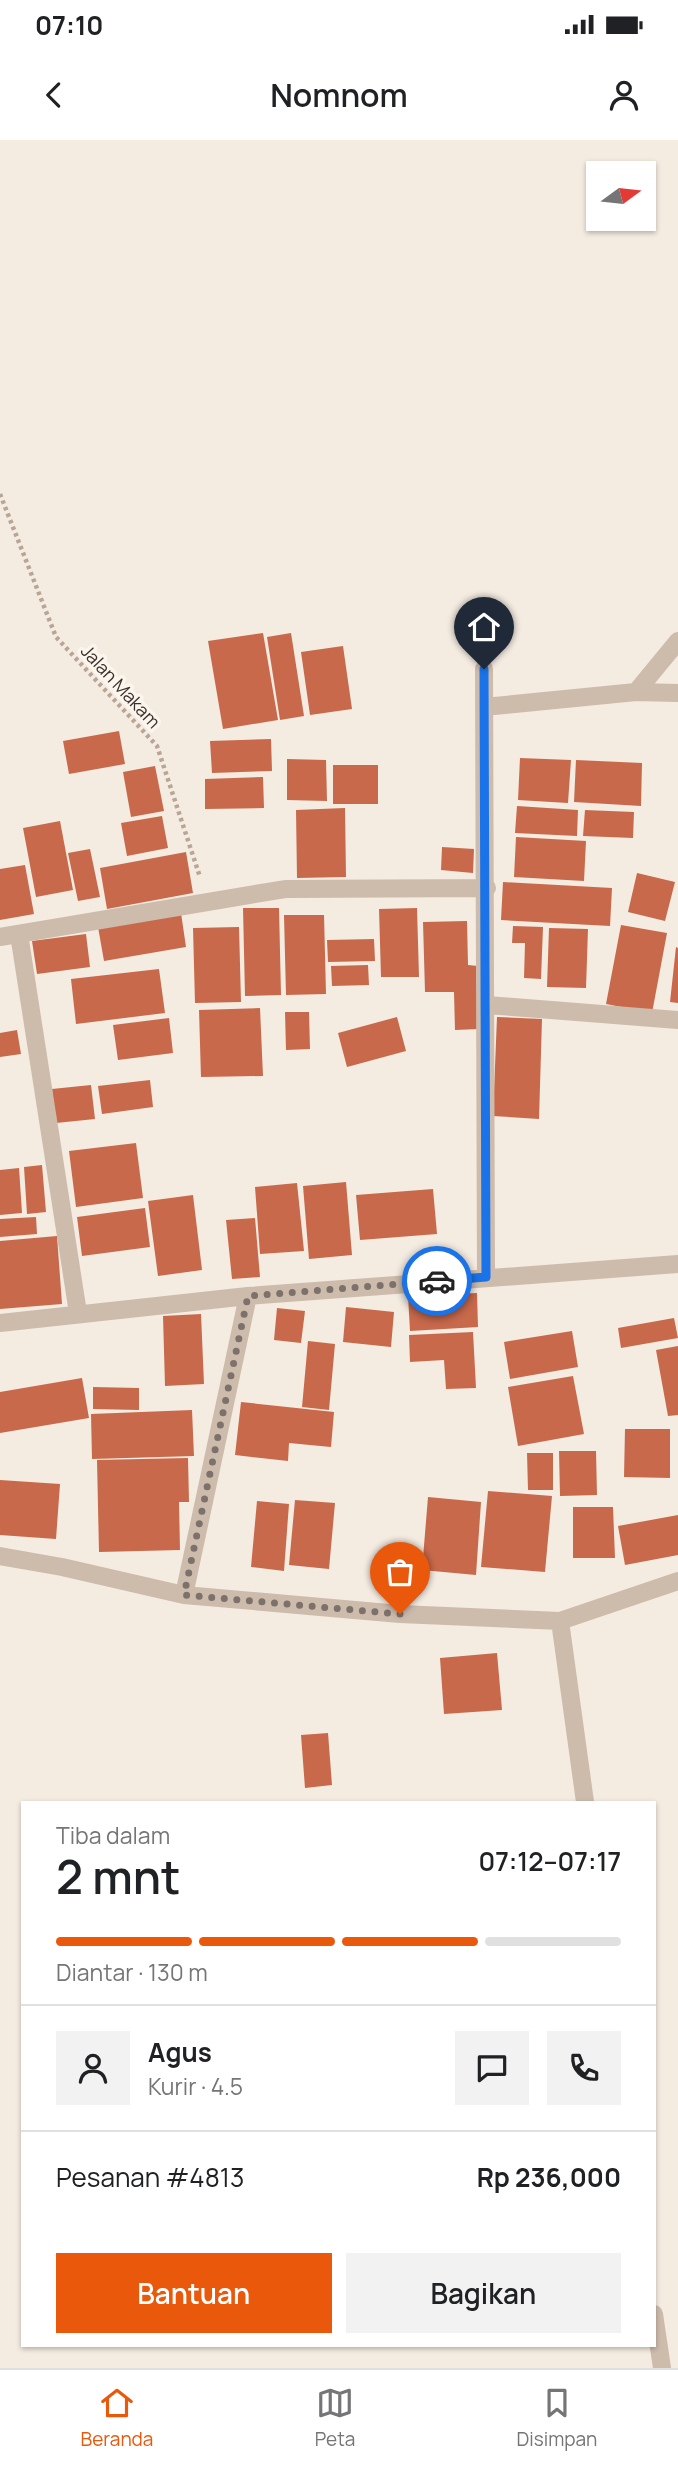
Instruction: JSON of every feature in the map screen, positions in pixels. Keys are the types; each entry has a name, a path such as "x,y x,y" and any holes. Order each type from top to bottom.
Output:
{"street":[{"path":"636,692 678,641"},
{"path":"484,669 487,888 486,1277"},
{"path":"484,707 636,692 678,693"},
{"path":"0,937 285,889 487,888"},
{"path":"19,934 78,1313"},
{"path":"486,1005 678,1020"},
{"path":"0,1323 248,1296 678,1264"},
{"path":"184,1595 248,1296"},
{"path":"0,1556 184,1595 400,1614 560,1621 678,1581"},
{"path":"560,1621 585,1801"},
{"path":"656,2328 662,2368"}],"path":[{"name":"Jalan Makam","path":"0,494 56,636 157,746 208,902"}],"building":[{"path":"263,633 278,720 223,729 208,641"},
{"path":"291,633 304,716 280,720 267,637"},
{"path":"343,646 352,709 310,715 301,652"},
{"path":"119,731 125,764 69,774 63,741"},
{"path":"271,739 272,771 212,773 210,741"},
{"path":"520,758 571,760 568,803 518,800"},
{"path":"287,759 326,760 327,801 287,800"},
{"path":"576,760 642,763 641,806 574,802"},
{"path":"333,765 378,765 378,804 333,804"},
{"path":"155,766 164,811 131,817 123,772"},
{"path":"263,777 264,808 205,809 205,779"},
{"path":"517,806 578,810 577,836 515,833"},
{"path":"345,808 346,877 297,878 296,810"},
{"path":"585,810 634,812 633,838 583,836"},
{"path":"162,816 168,848 127,856 121,823"},
{"path":"60,821 73,890 36,897 23,828"},
{"path":"516,837 586,841 584,881 514,877"},
{"path":"442,847 474,849 473,873 441,870"},
{"path":"90,849 100,897 78,901 68,853"},
{"path":"186,852 193,893 107,909 100,868"},
{"path":"25,865 34,914 0,920 0,869"},
{"path":"637,873 675,882 665,921 628,912"},
{"path":"503,882 612,888 610,926 501,920"},
{"path":"243,908 279,908 281,995 245,996"},
{"path":"417,908 419,977 381,977 379,909"},
{"path":"181,913 186,947 104,961 98,927"},
{"path":"284,915 324,915 326,994 286,995"},
{"path":"467,921 468,965 478,966 479,1029 455,1030 454,992 425,992 423,922"},
{"path":"621,925 667,933 652,1013 606,1004"},
{"path":"513,926 543,927 541,979 524,978 525,943 512,943"},
{"path":"239,927 241,1002 195,1003 193,928"},
{"path":"549,928 588,929 586,988 547,987"},
{"path":"86,934 90,967 37,974 32,941"},
{"path":"374,939 375,961 328,962 327,940"},
{"path":"676,947 678,948 678,1003 670,1002"},
{"path":"368,965 369,985 332,986 331,966"},
{"path":"159,969 165,1013 76,1024 71,979"},
{"path":"260,1008 263,1076 201,1077 199,1010"},
{"path":"285,1012 309,1012 310,1049 286,1050"},
{"path":"397,1017 406,1051 347,1067 338,1033"},
{"path":"497,1017 542,1019 539,1119 493,1116"},
{"path":"169,1018 173,1053 118,1060 113,1025"},
{"path":"17,1030 21,1054 0,1057 0,1033"},
{"path":"150,1080 153,1107 102,1114 98,1086"},
{"path":"91,1085 95,1119 56,1123 52,1089"},
{"path":"136,1143 143,1198 76,1207 69,1151"},
{"path":"42,1165 46,1212 27,1214 24,1167"},
{"path":"19,1168 22,1213 0,1215 0,1170"},
{"path":"346,1182 352,1255 309,1259 303,1186"},
{"path":"297,1183 304,1251 260,1254 255,1187"},
{"path":"433,1189 437,1234 360,1240 356,1195"},
{"path":"193,1195 202,1270 158,1276 148,1201"},
{"path":"145,1208 150,1247 82,1256 77,1217"},
{"path":"36,1217 37,1234 0,1237 0,1219"},
{"path":"255,1218 260,1277 232,1279 226,1220"},
{"path":"57,1236 62,1304 0,1309 0,1241"},
{"path":"477,1293 478,1327 410,1331 408,1296"},
{"path":"346,1307 394,1312 391,1347 343,1342"},
{"path":"277,1308 305,1311 301,1343 274,1340"},
{"path":"201,1314 204,1384 165,1386 163,1316"},
{"path":"674,1318 678,1338 621,1348 618,1328"},
{"path":"572,1331 578,1367 510,1379 504,1342"},
{"path":"473,1332 476,1388 446,1389 444,1360 410,1362 409,1335"},
{"path":"308,1341 335,1344 329,1410 302,1407"},
{"path":"678,1346 678,1415 668,1416 656,1350"},
{"path":"573,1376 584,1434 518,1446 508,1387"},
{"path":"82,1378 89,1418 0,1433 0,1392"},
{"path":"93,1387 139,1388 139,1410 93,1409"},
{"path":"241,1402 334,1412 331,1447 289,1443 288,1461 235,1455"},
{"path":"192,1410 194,1456 92,1459 91,1414"},
{"path":"625,1429 670,1429 670,1478 624,1477"},
{"path":"559,1451 596,1451 597,1495 560,1496"},
{"path":"527,1453 553,1453 553,1490 528,1490"},
{"path":"188,1458 189,1502 179,1502 180,1550 99,1552 97,1460"},
{"path":"0,1480 60,1484 56,1539 0,1535"},
{"path":"488,1491 552,1496 545,1572 481,1567"},
{"path":"428,1497 481,1502 476,1575 422,1570"},
{"path":"295,1500 335,1503 329,1569 289,1565"},
{"path":"257,1501 289,1504 284,1571 251,1567"},
{"path":"573,1507 613,1507 615,1558 573,1558"},
{"path":"678,1515 678,1555 625,1565 618,1526"},
{"path":"497,1653 502,1710 444,1714 440,1658"},
{"path":"328,1733 332,1785 305,1788 301,1735"}],"way so far":[{"path":"400,1614 184,1595 248,1296 437,1281"}],"route":[{"path":"437,1281 486,1277 487,917 484,669"}]}
